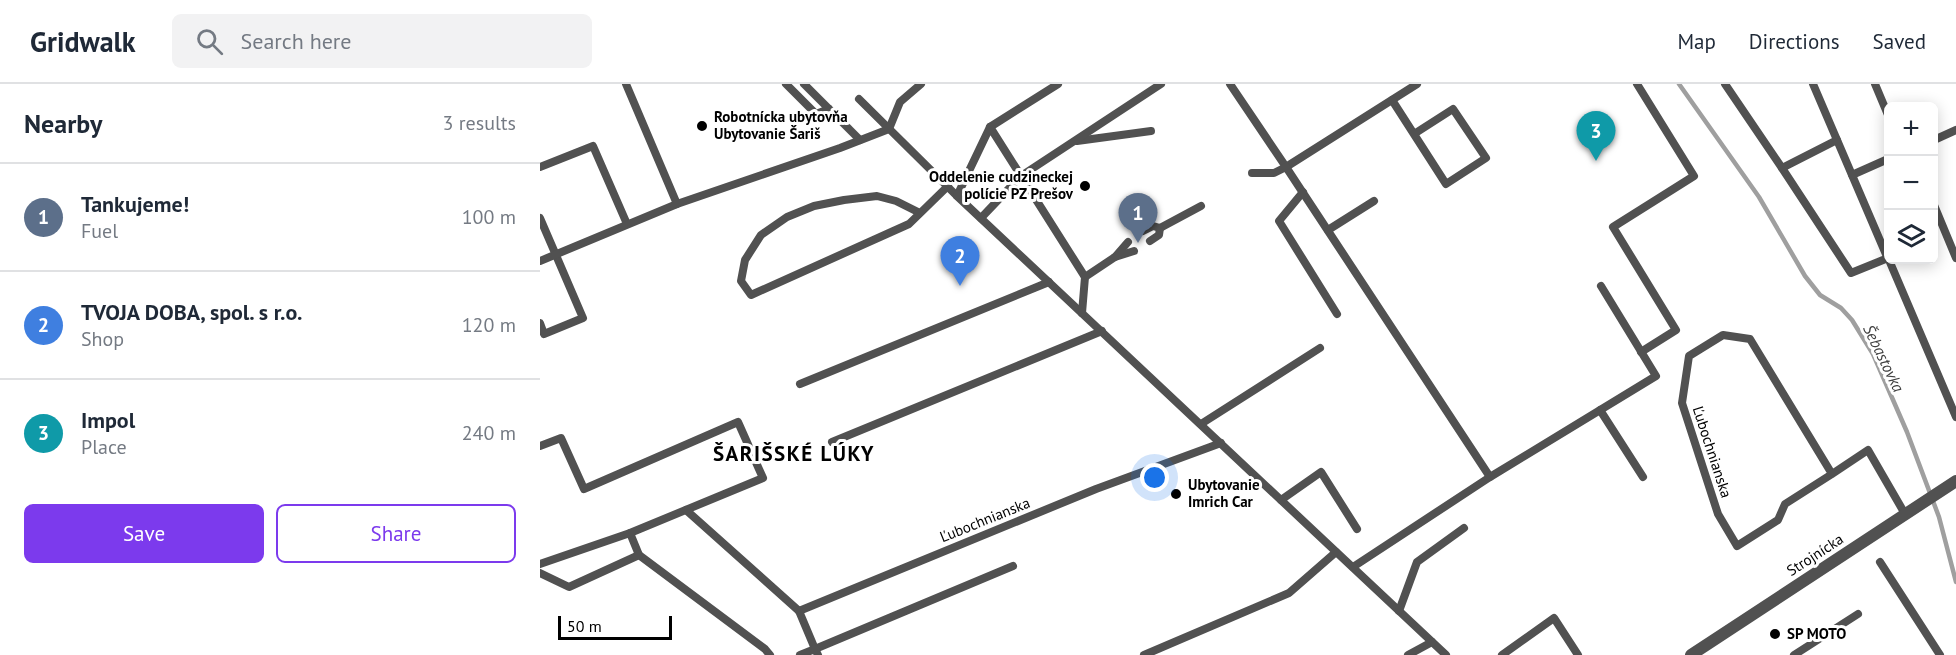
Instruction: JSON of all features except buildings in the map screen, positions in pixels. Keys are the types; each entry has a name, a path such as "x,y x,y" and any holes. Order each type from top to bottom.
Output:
{"street":[{"name":"Strojnícka","path":"1691,655 1956,481"}],"lane":[{"path":"626,84 677,204"},
{"path":"786,84 816,114 829,109"},
{"path":"804,84 860,140"},
{"path":"540,261 677,204 889,129 900,102 921,84"},
{"path":"957,196 990,127 1058,84"},
{"path":"981,218 1021,176 1161,84"},
{"path":"1230,84 1490,477"},
{"path":"1252,173 1274,173 1286,167 1417,84"},
{"path":"1637,84 1694,176 1613,227 1676,330 1641,352"},
{"path":"1725,84 1851,273 1884,261"},
{"path":"1813,84 1884,250"},
{"path":"1875,84 1884,105"},
{"path":"859,99 957,196 1446,655"},
{"path":"1392,100 1446,184 1485,158 1453,109 1414,134"},
{"path":"990,127 1085,277 1082,313"},
{"path":"1938,138 1956,130"},
{"path":"1074,141 1151,131"},
{"path":"1782,168 1837,140"},
{"path":"540,167 593,146 627,224"},
{"path":"1852,175 1884,161"},
{"path":"920,213 896,201 877,196 813,206 787,217 761,235 745,260 741,280 751,295 909,224 948,186"},
{"path":"1303,192 1279,221 1337,314"},
{"path":"1328,230 1374,201"},
{"path":"1143,231 1153,226 1160,228 1201,206"},
{"path":"1936,210 1956,258"},
{"path":"540,218 583,318 544,334 540,323"},
{"path":"1150,241 1159,236 1160,228"},
{"path":"1085,277 1115,257 1128,242"},
{"path":"1115,257 1134,251"},
{"path":"1890,264 1956,417"},
{"path":"800,384 1050,282"},
{"path":"1353,567 1490,477 1656,376 1601,286"},
{"path":"832,442 1102,331"},
{"name":"Ľubochnianska","path":"1832,474 1750,339 1723,335 1689,356 1682,403 1718,514 1737,546 1778,520 1785,504 1832,474 1868,450 1905,514"},
{"path":"1201,424 1320,348"},
{"path":"1600,410 1643,477"},
{"path":"540,446 561,438 584,489 738,422 763,478 630,533 540,564"},
{"name":"Ľubochnianska","path":"799,611 1096,489 1221,443"},
{"path":"1281,500 1321,472 1357,529"},
{"path":"686,510 799,611 817,652"},
{"path":"1399,611 1416,562 1464,528"},
{"path":"630,533 639,555 770,655"},
{"path":"1144,655 1289,593 1336,552"},
{"path":"540,573 569,587 639,555"},
{"path":"1880,562 1940,655"},
{"path":"800,655 817,652 1013,566"},
{"path":"1794,655 1858,614"},
{"path":"1505,654 1554,618 1578,655"},
{"path":"1408,655 1432,642"}],"waterway":[{"name":"Šebastovka","path":"1679,84 1759,197 1805,276 1820,295 1841,308 1852,320 1873,354 1907,432 1939,517 1956,582"}],"place":[{"name":"Robotnícka ubytovňa Ubytovanie Šariš","path":"702,126"},
{"name":"Impol","path":"1596,161"},
{"name":"Oddelenie cudzineckej polície PZ Prešov","path":"1085,186"},
{"name":"Tankujeme!","path":"1138,243"},
{"name":"TVOJA DOBA, spol. s r.o.","path":"960,286"},
{"name":"Ubytovanie Imrich Car","path":"1176,494"},
{"name":"SP MOTO","path":"1775,634"}],"district":[{"name":"ŠARIŠSKÉ LÚKY","path":"794,454"}]}
